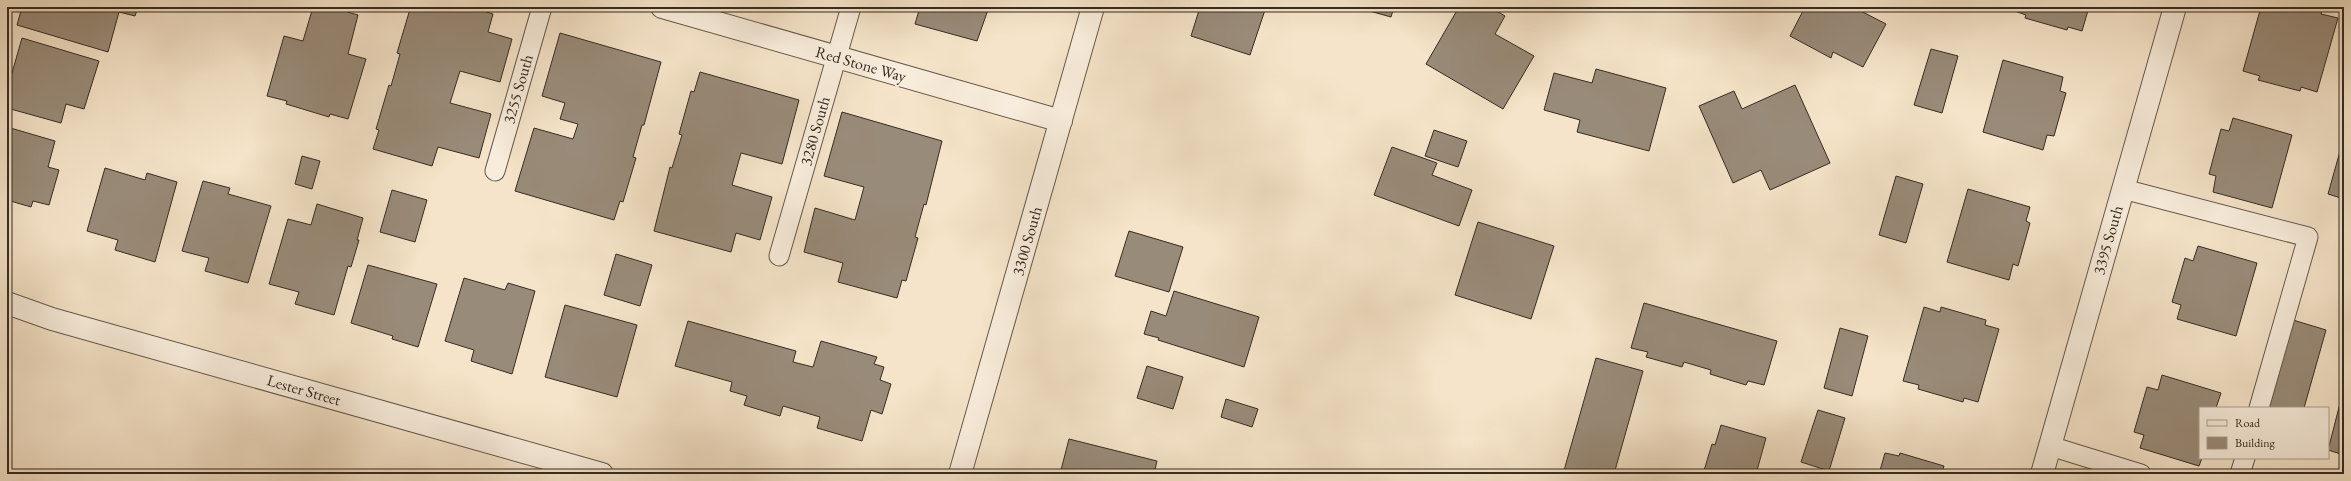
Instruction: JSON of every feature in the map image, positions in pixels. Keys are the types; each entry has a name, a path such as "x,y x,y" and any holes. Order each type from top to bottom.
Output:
{"street":[{"name":"Red Stone Way","path":"662,7 1061,122"},
{"name":"3300 South","path":"960,474 1093,7"},
{"name":"3395 South","path":"2042,474 2175,7"},
{"name":"Lester Street","path":"7,303 52,319 602,474"}],"lane":[{"name":"3255 South","path":"495,172 542,7"},
{"name":"3280 South","path":"779,256 851,7"},
{"path":"2123,189 2308,237 2259,407"},
{"path":"2050,446 2141,474"},
{"path":"2240,474 2245,459"}],"building":[{"path":"22,7 138,7 135,16 119,12 108,52 17,25"},
{"path":"313,7 330,7 358,15 348,54 366,59 348,119 330,114 329,117 286,104 287,101 267,96 284,36 303,41"},
{"path":"414,7 470,7 493,14 488,32 512,39 500,82 460,71 450,103 491,114 479,158 438,147 432,166 373,149 379,130 376,129 400,54 397,53 410,9 413,10"},
{"path":"920,7 989,7 977,41 915,24"},
{"path":"1200,7 1266,7 1250,55 1191,36"},
{"path":"1355,7 1394,7 1391,17"},
{"path":"1459,7 1490,7 1505,16 1495,34 1534,56 1503,109 1426,64"},
{"path":"1805,7 1857,7 1857,9 1886,24 1863,67 1833,52 1831,58 1790,36"},
{"path":"2010,7 2089,7 2082,31 2068,27 2067,30 2025,18 2026,15 2009,9"},
{"path":"2261,7 2311,7 2322,10 2321,14 2338,18 2317,92 2301,87 2300,91 2258,80 2260,76 2243,71"},
{"path":"560,33 661,62 644,125 642,125 633,157 636,158 623,202 620,201 614,220 515,191 534,128 573,139 578,124 560,119 565,103 542,96"},
{"path":"22,38 99,61 84,109 66,104 61,123 7,108 7,79 10,80"},
{"path":"1931,49 1958,56 1942,113 1914,105"},
{"path":"2003,60 2063,77 2060,91 2066,93 2054,136 2047,135 2043,150 1983,132"},
{"path":"1596,69 1666,88 1649,151 1577,132 1580,120 1544,110 1554,73 1592,83"},
{"path":"700,72 799,100 782,164 741,153 732,185 772,197 760,240 736,233 731,252 654,231 670,167 672,168 682,135 679,134 691,91 694,92"},
{"path":"1795,85 1830,163 1770,190 1761,170 1733,183 1699,106 1734,91 1742,109"},
{"path":"842,112 942,141 926,205 924,204 915,237 918,238 906,281 902,280 897,298 838,282 843,263 804,252 815,208 855,220 864,187 824,176"},
{"path":"2233,118 2292,135 2272,208 2213,192 2216,176 2209,174 2221,129 2229,131"},
{"path":"7,127 55,141 48,167 59,170 49,205 33,201 31,207 7,200"},
{"path":"1434,130 1467,141 1458,167 1425,156"},
{"path":"2344,137 2344,199 2328,194"},
{"path":"1392,147 1437,163 1432,175 1472,190 1459,226 1374,195"},
{"path":"302,156 320,161 312,189 295,184"},
{"path":"105,168 145,180 147,173 177,182 155,262 115,250 118,240 87,231"},
{"path":"1896,176 1923,184 1906,243 1879,235"},
{"path":"203,181 230,188 228,194 271,206 248,283 205,271 209,258 182,251"},
{"path":"1968,189 2030,207 2026,221 2030,223 2018,266 2013,264 2009,280 1947,262"},
{"path":"392,190 427,200 415,242 380,232"},
{"path":"317,204 363,218 357,240 359,240 351,267 348,266 334,315 295,304 299,292 269,284 288,219 311,225"},
{"path":"1478,222 1554,246 1531,319 1455,295"},
{"path":"1129,231 1183,247 1169,292 1115,276"},
{"path":"2198,246 2257,263 2236,336 2177,319 2181,305 2172,302 2185,258 2193,261"},
{"path":"616,254 652,265 640,306 604,295"},
{"path":"368,265 437,284 418,347 392,339 393,336 351,323"},
{"path":"464,278 505,290 508,283 535,291 512,374 471,361 474,350 445,341"},
{"path":"1174,291 1259,317 1244,367 1158,340 1159,338 1144,334 1151,311 1166,316"},
{"path":"1644,303 1777,341 1764,385 1748,381 1746,385 1710,374 1711,370 1684,362 1682,367 1646,357 1648,352 1631,348"},
{"path":"565,305 637,325 617,397 545,377"},
{"path":"1924,307 1940,312 1941,307 1986,320 1985,325 1999,329 1978,402 1964,398 1963,402 1918,389 1919,385 1903,381"},
{"path":"2293,320 2326,330 2304,407 2267,407"},
{"path":"688,321 796,351 793,362 813,367 821,341 877,357 874,364 884,367 880,380 891,384 882,414 871,410 862,441 817,428 820,417 783,406 780,416 744,405 747,396 730,391 732,382 675,366"},
{"path":"1840,328 1868,336 1852,396 1824,388"},
{"path":"1596,358 1643,371 1614,474 1563,474"},
{"path":"1147,366 1183,377 1173,409 1137,398"},
{"path":"2162,375 2221,393 2216,407 2199,407 2199,459 2202,459 2199,466 2140,448 2144,435 2134,432 2147,387 2158,390"},
{"path":"2344,388 2344,455 2329,450"},
{"path":"1226,399 1258,409 1252,427 1221,417"},
{"path":"1818,410 1845,418 1829,471 1801,462"},
{"path":"1721,425 1766,438 1756,474 1703,474 1712,444 1715,445"},
{"path":"1069,439 1157,461 1154,474 1060,474"},
{"path":"1885,453 1899,456 1900,453 1944,466 1943,469 1958,474 1879,474"}]}
